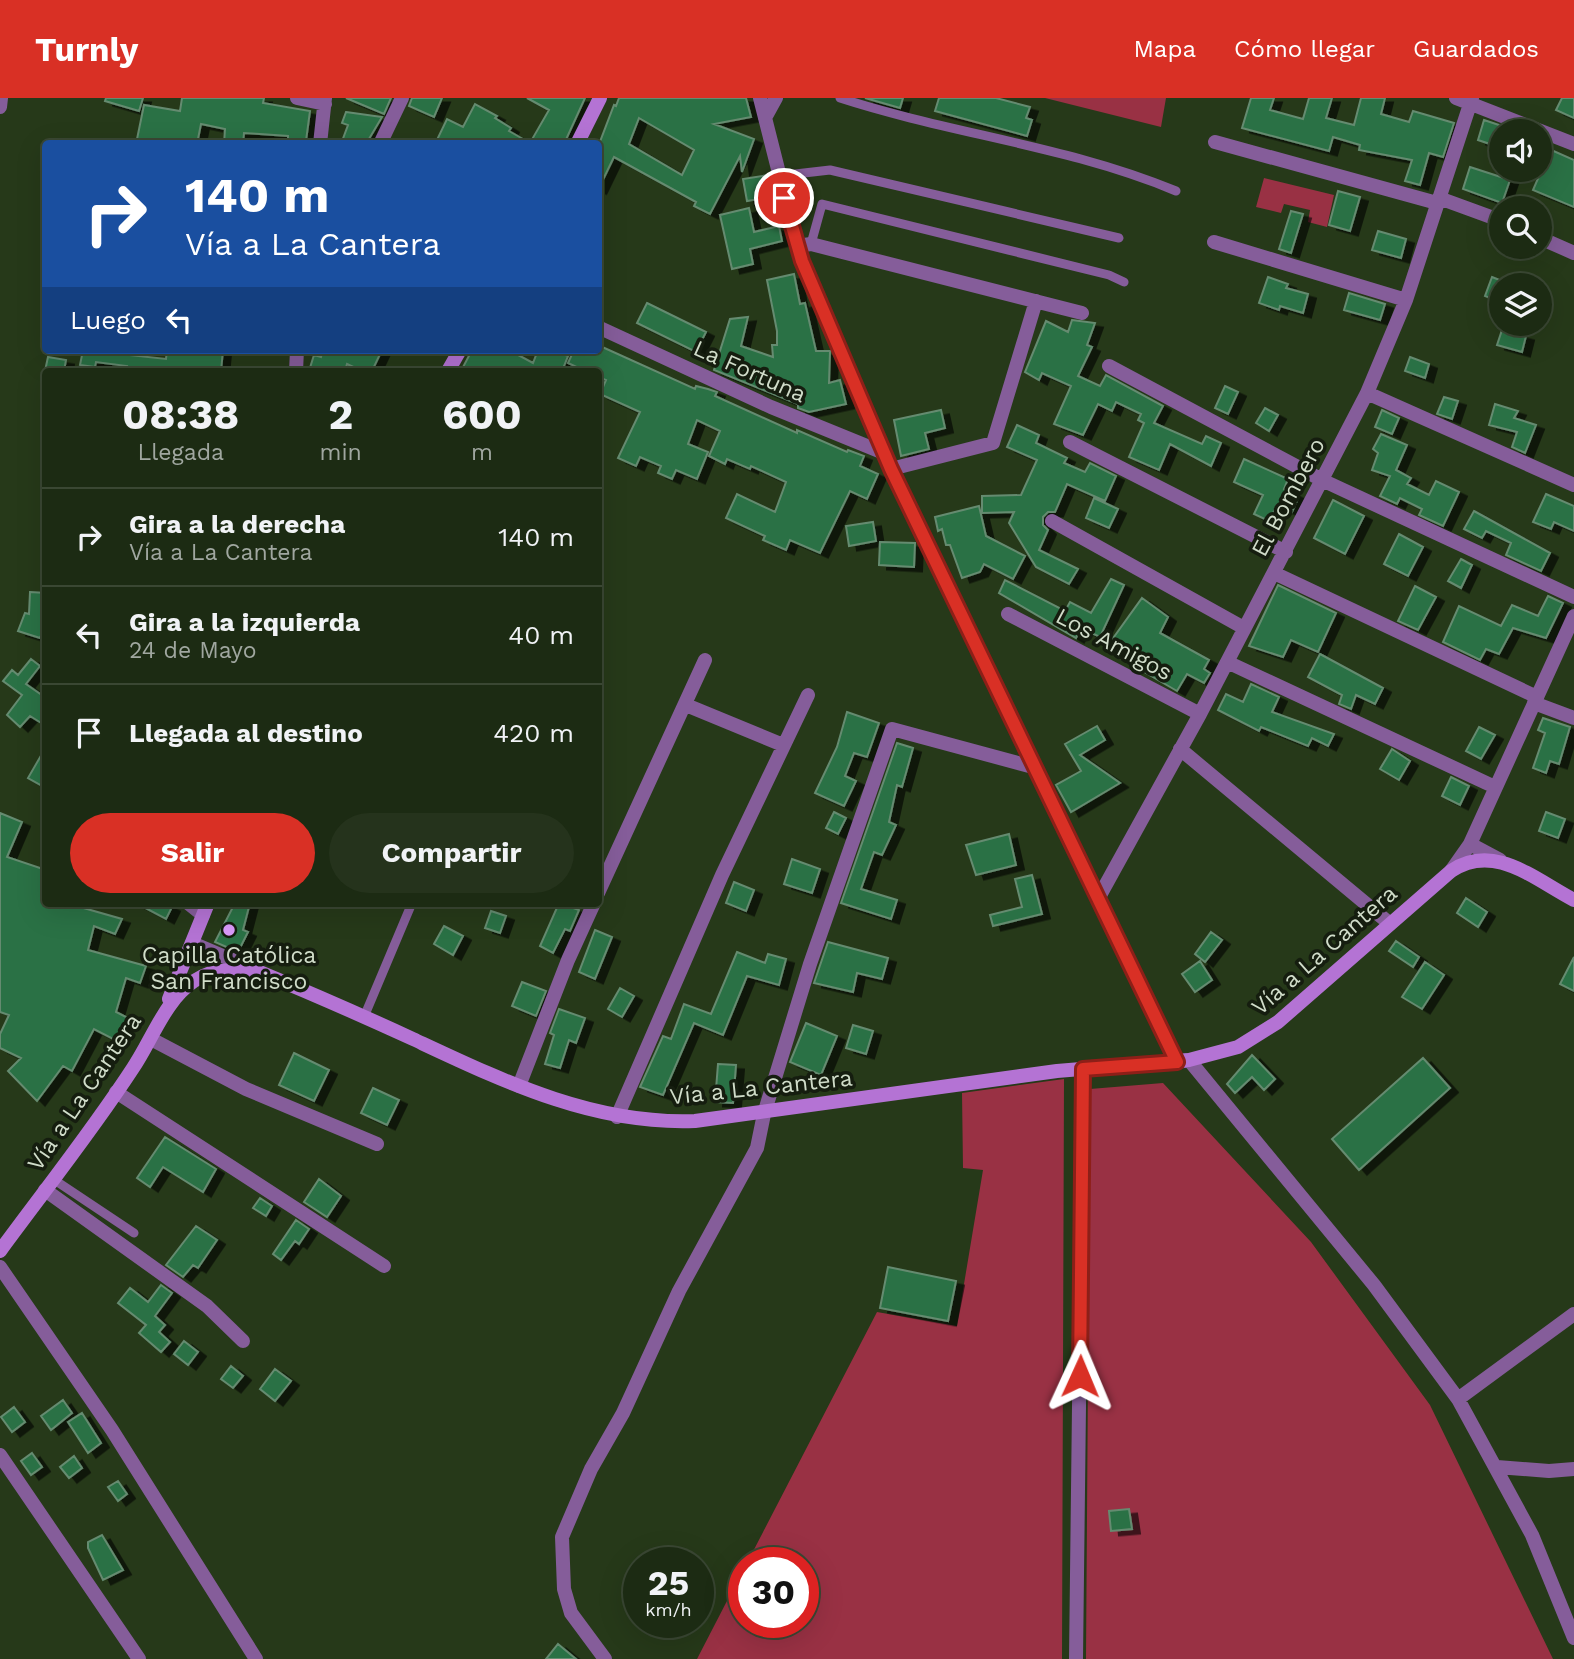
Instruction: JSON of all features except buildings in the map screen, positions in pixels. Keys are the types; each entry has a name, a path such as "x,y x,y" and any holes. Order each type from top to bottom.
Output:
{"main road":[{"path":"579,140 600,98"},
{"name":"Vía a La Cantera","path":"0,1251 116,1092 176,998 195,980 230,970 262,973 519,1087 617,1117 676,1121 764,1114 1083,1069 1183,1061 1224,1052 1266,1031 1451,871 1479,858 1500,860"},
{"path":"1500,860 1574,900"},
{"path":"151,1039 206,909"}],"street":[{"path":"0,107 1,98"},
{"path":"297,98 325,101 321,140"},
{"path":"382,140 402,98"},
{"path":"760,98 778,176 891,469 1033,767 1183,1061 1374,1285 1458,1399 1532,1535 1574,1638"},
{"path":"765,118 776,98"},
{"path":"1467,99 1574,144"},
{"name":"El Bombero","path":"1099,897 1324,481 1367,393 1406,300 1467,99"},
{"path":"1215,142 1489,217"},
{"path":"1214,242 1406,300"},
{"path":"1552,243 1574,253"},
{"path":"804,245 1082,313"},
{"path":"891,469 993,443 1036,301"},
{"name":"La Fortuna","path":"602,329 771,407 884,453"},
{"path":"1109,366 1324,481 1574,597"},
{"path":"1367,393 1574,485"},
{"path":"1070,442 1286,552"},
{"path":"1052,521 1244,628"},
{"path":"1275,573 1574,718"},
{"name":"Los Amigos","path":"1008,614 1200,714"},
{"path":"1451,871 1470,844 1535,700 1570,633 1574,616"},
{"path":"602,884 705,660"},
{"path":"1227,662 1495,787"},
{"path":"617,1117 722,875 808,695"},
{"path":"686,705 783,745"},
{"path":"605,1659 571,1613 564,1589 562,1537 591,1469 623,1413 680,1291 757,1148 764,1114 810,964 892,729 1033,767"},
{"path":"1180,749 1389,923"},
{"path":"1470,844 1500,860"},
{"path":"519,1087 568,960 592,907"},
{"path":"192,943 262,973"},
{"path":"151,1039 246,1090 377,1143"},
{"path":"1076,1659 1083,1069"},
{"path":"116,1092 384,1266"},
{"path":"49,1185 207,1306 229,1324 243,1341"},
{"path":"0,1266 111,1430 256,1659"},
{"path":"1458,1399 1574,1314"},
{"path":"0,1455 139,1659"},
{"path":"1497,1467 1549,1471 1574,1469"}],"lane":[{"path":"840,98 889,114 1065,155 1176,191"},
{"path":"778,176 830,170 1119,238"},
{"path":"804,245 822,204 1109,275 1124,282"},
{"path":"364,1017 410,907"},
{"path":"49,1185 134,1233"}],"shaded area":[{"path":"1045,98 1166,98 1161,127"},
{"path":"1264,178 1334,195 1327,227 1308,222 1310,210 1284,204 1281,213 1256,207"},
{"path":"1064,1079 1062,1659 697,1659 708,1638 714,1638 714,1626 728,1599 728,1638 819,1638 819,1547 755,1547 877,1312 957,1326 983,1170 963,1168 962,1093"},
{"path":"1163,1083 1311,1242 1430,1405 1553,1659 1086,1659 1090,1089"}],"place":[{"name":"Capilla Católica San Francisco","path":"229,930"}],"route":[{"path":"784,198 802,261 891,469 1177,1062 1083,1069 1080,1376"}]}
